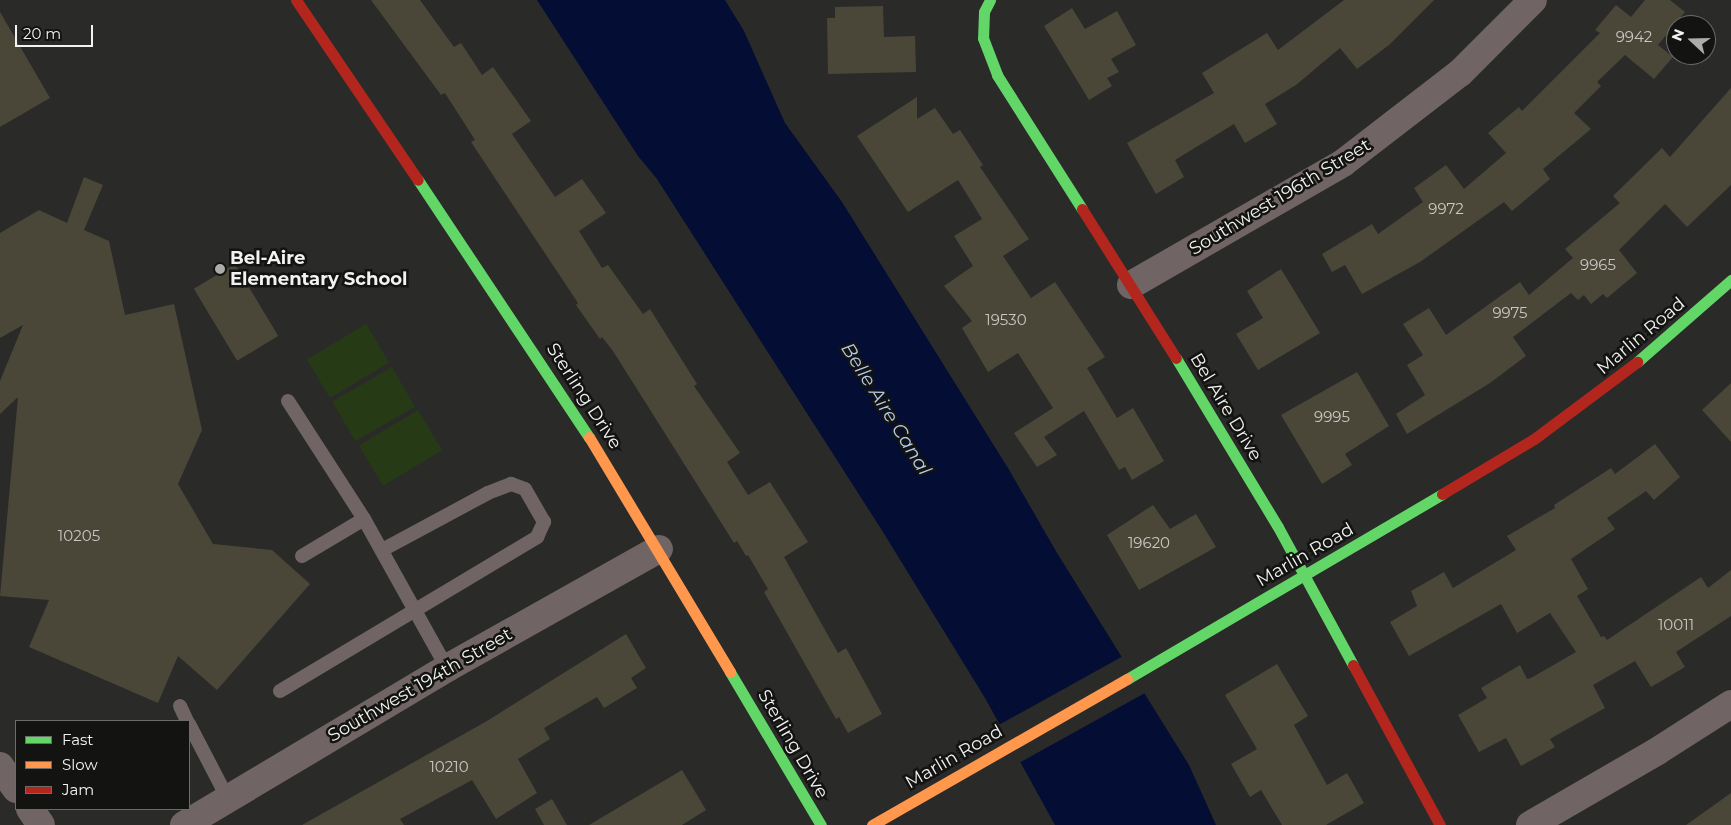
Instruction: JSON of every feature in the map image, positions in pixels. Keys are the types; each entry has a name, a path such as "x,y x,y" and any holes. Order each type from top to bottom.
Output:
{"street":[{"name":"Sterling Drive","path":"296,0 577,416 659,549 821,825"},
{"name":"Bel Aire Drive","path":"990,0 984,12 983,38 997,75 1131,285 1278,527 1304,578 1440,825"},
{"name":"Southwest 196th Street","path":"1131,285 1343,163 1460,73 1533,0"},
{"name":"Marlin Road","path":"872,825 1140,670 1304,578 1483,470 1579,408 1657,348 1731,280"},
{"name":"Southwest 194th Street","path":"184,825 447,668 659,549"},
{"path":"1530,825 1656,752 1731,704"},
{"path":"0,766 15,788"},
{"path":"31,810 41,825"}],"lane":[{"path":"288,401 364,519 447,668"},
{"path":"280,691 537,536 544,522 525,489 511,484 488,493 382,550"},
{"path":"302,556 364,519"},
{"path":"180,706 187,720"},
{"path":"190,727 228,799"}],"green space":[{"path":"366,324 389,363 330,398 307,360"},
{"path":"392,367 415,407 355,441 332,402"},
{"path":"418,410 442,450 383,486 359,446"}],"water":[{"name":"Belle Aire Canal","path":"537,0 725,0 744,31 785,123 842,202 1008,468 1057,553 1189,765 1216,825 1055,825 985,698 883,532 657,179 638,156"}],"pier":[{"path":"1125,655 1146,693 1018,763 997,726"}],"building":[{"path":"371,0 420,0 454,47 461,43 482,75 493,67 531,121 512,134 555,197 582,179 606,213 579,231 602,268 608,265 643,314 650,309 697,384 694,386 740,453 727,462 748,495 770,482 808,542 784,557 838,653 846,648 882,714 848,733 839,717 836,719 764,592 768,589 748,555 746,556 737,541 734,543 613,351 602,337 600,339 576,305 578,303 471,142 475,140 445,93 441,95"},
{"path":"1344,0 1434,0 1389,45 1357,69 1340,48 1296,85 1265,104 1277,124 1245,143 1234,124 1175,160 1184,177 1156,194 1127,143 1214,93 1202,73 1267,33 1278,50"},
{"path":"1645,0 1670,0 1685,12 1683,15 1666,15 1666,35 1658,45 1666,51 1666,65 1654,79 1625,55 1597,82 1601,86 1574,113 1591,129 1543,169 1550,179 1512,211 1504,202 1420,262 1362,294 1345,265 1332,272 1322,254 1372,224 1378,234 1423,202 1414,188 1446,165 1464,189 1506,153 1488,133 1519,107 1522,111 1600,33 1595,30 1616,5 1631,17"},
{"path":"883,6 884,37 915,36 916,72 828,74 827,18 835,18 835,7"},
{"path":"1072,8 1085,29 1117,11 1136,45 1111,59 1119,72 1107,78 1112,86 1089,100 1044,26"},
{"path":"0,12 50,98 0,127"},
{"path":"1731,88 1731,185 1687,227 1665,204 1619,250 1637,273 1607,298 1603,294 1591,304 1584,295 1578,300 1571,293 1513,337 1526,356 1490,383 1407,434 1396,414 1425,395 1407,365 1423,355 1403,324 1429,308 1446,335 1520,282 1529,295 1573,258 1565,249 1620,203 1613,196 1662,148 1670,157"},
{"path":"917,97 917,119 935,108 953,134 960,130 983,165 980,167 1029,239 1003,256 1031,298 1055,282 1105,357 1087,368 1117,418 1133,408 1164,461 1132,480 1125,467 1119,470 1084,411 1044,437 1057,455 1037,467 1014,433 1053,408 1018,353 988,372 962,328 972,321 944,286 973,266 954,236 982,219 958,180 908,212 857,136"},
{"path":"84,177 103,185 84,230 109,241 125,315 174,304 202,430 178,484 213,544 272,550 310,584 217,690 178,656 158,703 29,647 49,600 0,596 18,397 0,414 0,381 23,325 0,338 0,233 39,210 67,223"},
{"path":"235,264 278,336 237,361 194,289"},
{"path":"1281,269 1320,333 1258,370 1236,334 1263,318 1247,291"},
{"path":"1357,372 1389,426 1345,454 1352,465 1322,484 1281,415"},
{"path":"1731,383 1731,442 1702,410"},
{"path":"1655,444 1680,477 1654,500 1646,491 1607,518 1615,529 1571,559 1588,589 1577,596 1601,637 1604,636 1607,640 1701,577 1708,588 1731,570 1731,616 1676,652 1685,667 1651,687 1635,661 1593,685 1605,708 1550,739 1555,747 1521,766 1506,738 1479,752 1458,715 1487,698 1481,688 1520,665 1527,679 1531,678 1576,652 1550,613 1517,633 1501,604 1409,656 1390,622 1417,606 1411,591 1444,572 1453,588 1516,550 1507,536 1555,508 1554,505 1611,468 1615,474"},
{"path":"1153,505 1170,529 1196,514 1216,547 1139,590 1107,535"},
{"path":"626,634 646,668 631,678 637,688 604,708 597,697 544,728 550,739 518,759 537,793 496,819 472,780 400,819 404,825 302,825 487,721"},
{"path":"1277,664 1308,716 1294,725 1327,785 1347,773 1364,803 1326,825 1282,825 1261,790 1250,797 1231,764 1257,749 1225,695"},
{"path":"682,770 706,810 682,825 589,825"},
{"path":"1731,793 1731,825 1686,825"},
{"path":"552,799 567,825 544,825 535,809"}],"traffic: fast":[{"path":"990,0 984,12 983,38 997,75 1082,209"},
{"path":"418,180 589,437"},
{"path":"1637,362 1731,280"},
{"path":"1176,358 1278,527 1353,665"},
{"path":"1127,679 1442,494"},
{"path":"730,672 821,825"}],"traffic: slow":[{"path":"589,437 730,672"},
{"path":"872,825 1127,679"}],"traffic: jam":[{"path":"296,0 418,180"},
{"path":"1082,209 1176,358"},
{"path":"1442,494 1534,439 1637,362"},
{"path":"1353,665 1440,825"}],"place":[{"name":"Bel-Aire Elementary School","path":"220,269"}]}
